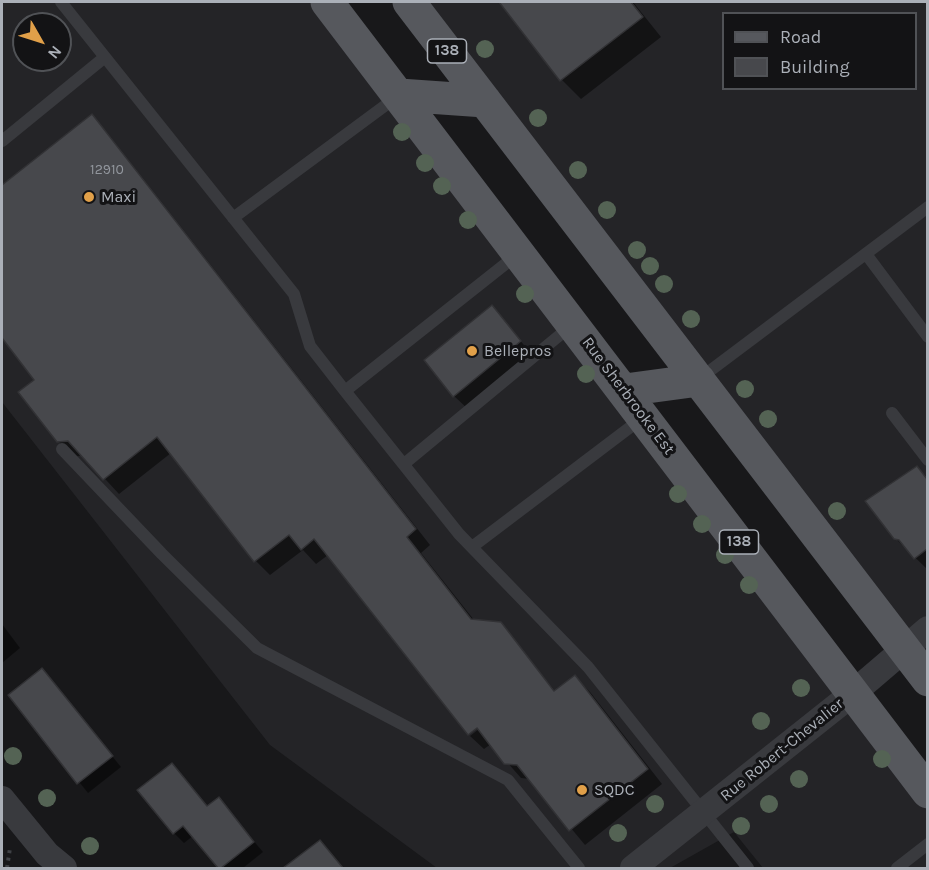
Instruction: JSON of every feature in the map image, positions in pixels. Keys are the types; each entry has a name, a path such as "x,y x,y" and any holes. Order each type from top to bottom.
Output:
{"main road":[{"name":"Rue Sherbrooke Est","path":"327,2 634,403 927,792"},
{"name":"138","path":"409,2 699,380 915,638 927,680"},
{"path":"399,95 485,101"},
{"path":"634,403 699,380"}],"street":[{"name":"Rue Robert-Chevalier","path":"633,868 852,694 915,638"},
{"path":"6,813 47,855 64,868"}],"lane":[{"path":"61,2 294,294 310,346 345,391 472,547 588,667 748,868"},
{"path":"2,141 105,57"},
{"path":"233,218 399,95"},
{"path":"699,380 927,207"},
{"path":"345,391 519,253"},
{"path":"866,254 927,337"},
{"path":"404,464 573,324"},
{"path":"472,547 634,403"},
{"path":"892,413 927,460"},
{"path":"62,449 162,554 257,648 508,780 579,868"},
{"path":"897,868 927,844"}],"shaded area":[{"path":"2,2 327,2 927,782 927,868 763,868 734,832 670,868 437,868 270,745 2,402"},
{"path":"409,2 927,2 927,680"}],"building":[{"path":"499,2 631,2 643,17 560,81"},
{"path":"92,114 416,529 407,537 471,619 501,622 554,691 575,675 648,769 569,831 517,765 504,764 477,728 468,735 314,539 301,550 289,535 254,562 157,437 103,480 68,441 57,442 18,392 34,380 2,338 2,185"},
{"name":"Bellepros","path":"492,305 521,341 453,397 424,360"},
{"path":"917,466 927,479 927,549 914,559 899,540 894,539 865,501"},
{"path":"42,668 113,756 77,784 8,695"},
{"path":"172,763 207,806 219,797 254,842 221,868 218,868 183,826 173,834 137,790"},
{"path":"320,840 343,868 283,868"}],"place":[{"name":"Maxi","path":"89,197"},
{"name":"Bellepros","path":"472,351"},
{"name":"SQDC","path":"582,790"}]}
